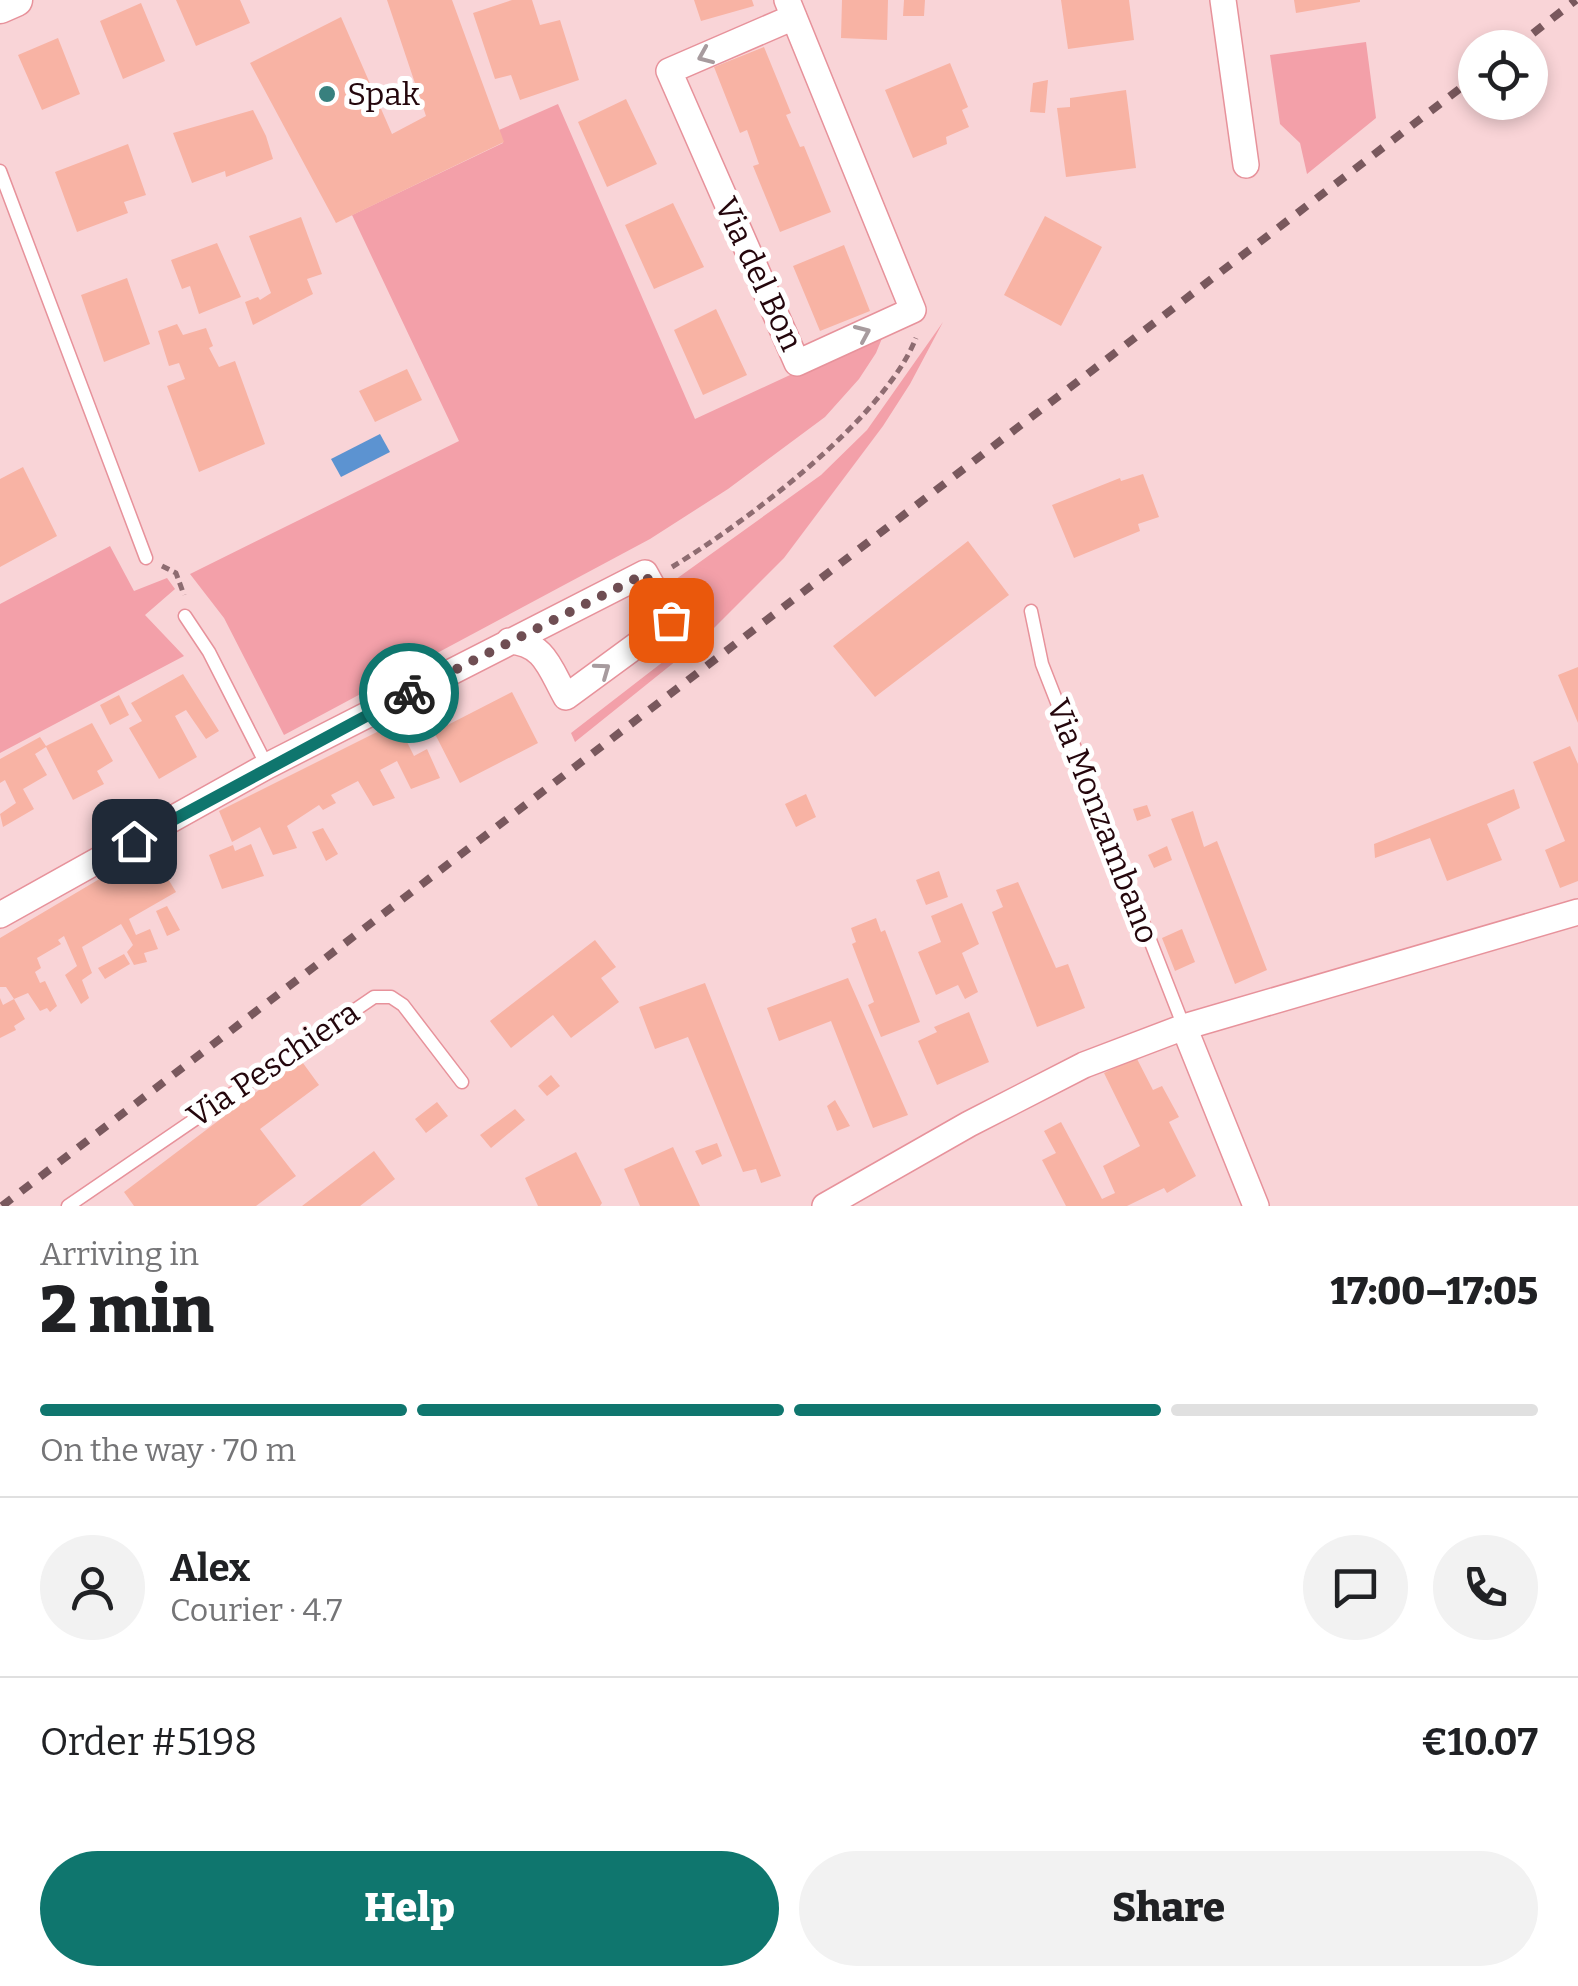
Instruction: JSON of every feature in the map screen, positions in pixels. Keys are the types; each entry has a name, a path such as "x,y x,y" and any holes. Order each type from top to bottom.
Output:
{"street":[{"path":"0,7 16,0"},
{"path":"1223,0 1246,165"},
{"name":"Via del Bon","path":"791,9 913,310 796,364 669,72 791,9"},
{"path":"0,915 267,766 509,642 645,574 671,620 566,698 541,653 530,644 509,642"},
{"path":"826,1206 969,1124 1084,1065 1184,1027 1578,912"},
{"path":"1184,1027 1256,1206"}],"lane":[{"path":"0,171 146,558"},
{"name":"Via Monzambano","path":"1031,612 1042,664 1184,1027"},
{"path":"185,616 210,652 267,766"},
{"name":"Via Peschiera","path":"68,1206 374,997 391,997 403,1005 462,1082"}],"path":[{"path":"645,574 666,570 714,542 842,438 909,356 920,325 913,310"},
{"path":"146,558 176,574 183,586 185,616"}],"shaded area":[{"path":"1366,42 1376,118 1307,174 1300,143 1280,124 1270,55"},
{"path":"558,104 695,419 885,331 876,353 825,417 728,489 650,539 284,735 224,618 190,574 459,441 352,215 503,143 499,130"},
{"path":"943,322 883,426 784,558 702,640 575,742 571,733 699,634 672,582 821,475 867,430"},
{"path":"110,546 134,591 167,578 175,589 145,615 184,656 0,753 0,604"}],"water":[{"path":"380,434 390,452 341,477 331,459"}],"building":[{"path":"176,0 240,0 250,23 196,46"},
{"path":"387,0 452,0 504,142 336,223 250,63 341,17 392,134 426,116"},
{"path":"512,0 532,0 540,25 560,20 579,80 520,100 511,75 495,79 473,13"},
{"path":"694,0 752,0 754,6 701,21"},
{"path":"842,0 888,0 887,40 841,38"},
{"path":"904,0 925,0 924,16 903,16"},
{"path":"1061,0 1129,0 1134,40 1068,49"},
{"path":"1294,0 1360,0 1360,2 1296,13"},
{"path":"141,3 165,61 123,79 100,21"},
{"path":"58,38 80,94 42,110 18,55"},
{"path":"764,47 791,113 786,115 800,147 804,146 831,212 780,232 753,166 759,164 747,130 740,133 714,67"},
{"path":"950,63 968,107 962,110 969,127 946,137 947,144 913,158 885,90"},
{"path":"1048,80 1045,113 1030,112 1033,83"},
{"path":"1126,90 1136,168 1066,177 1057,108 1070,107 1070,98"},
{"path":"626,99 657,164 607,187 578,122"},
{"path":"253,110 273,159 226,177 225,171 192,183 173,133"},
{"path":"128,144 146,195 124,202 128,213 77,232 55,172"},
{"path":"673,203 704,267 654,289 625,225"},
{"path":"1045,216 1102,247 1061,326 1004,295"},
{"path":"301,217 322,274 307,279 313,294 253,325 245,302 258,297 260,300 271,293 249,236"},
{"path":"217,243 241,297 199,314 190,286 182,289 171,260"},
{"path":"844,245 870,311 820,331 793,266"},
{"path":"127,278 150,344 104,362 81,295"},
{"path":"716,309 747,375 703,395 674,330"},
{"path":"177,324 183,335 206,328 213,346 209,348 219,367 235,361 265,444 199,472 167,386 185,379 179,363 169,366 158,331"},
{"path":"407,369 422,400 375,422 359,391"},
{"path":"23,467 57,536 0,567 0,479"},
{"path":"1143,474 1159,517 1138,524 1140,531 1074,558 1052,505 1120,478 1121,481"},
{"path":"968,541 1009,595 875,697 833,646"},
{"path":"1578,667 1578,723 1558,675"},
{"path":"183,674 219,731 206,739 186,710 175,716 197,757 159,779 129,728 142,721 131,703"},
{"path":"512,692 538,743 460,783 434,732"},
{"path":"119,695 129,715 110,725 100,705"},
{"path":"397,722 414,756 427,749 440,778 411,789 397,761 380,770 395,798 373,806 358,781 331,795 336,803 323,810 319,805 287,826 297,848 273,855 260,827 232,842 219,811"},
{"path":"92,723 113,761 97,771 104,784 73,800 46,747 35,754 47,775 23,789 34,809 3,827 0,814 16,803 5,780 0,783 0,759 40,737 46,746"},
{"path":"1570,746 1578,764 1578,881 1560,888 1545,850 1565,841 1533,762"},
{"path":"1514,789 1520,808 1487,824 1502,860 1447,881 1430,838 1375,858 1374,844"},
{"path":"806,794 816,817 796,827 785,804"},
{"path":"1147,805 1151,816 1137,821 1133,809"},
{"path":"1193,811 1204,847 1217,841 1267,970 1235,984 1171,819"},
{"path":"323,828 338,854 326,861 312,832"},
{"path":"251,844 264,876 222,889 209,855 233,845 235,851"},
{"path":"1167,846 1172,860 1154,868 1148,855"},
{"path":"150,849 176,892 129,919 136,935 150,929 158,949 144,953 147,962 134,965 127,952 133,945 121,924 82,947 92,973 82,980 89,998 81,1004 65,975 77,966 64,936 58,940 61,944 37,958 41,968 35,972 40,983 45,981 57,1006 50,1012 47,1008 40,1011 28,993 14,999 6,987 0,987 0,938"},
{"path":"939,871 948,897 926,905 916,880"},
{"path":"1018,882 1056,968 1068,964 1085,1008 1037,1027 992,912 1003,907 996,890"},
{"path":"962,903 979,944 962,953 978,992 965,999 958,985 936,995 918,952 941,942 931,916"},
{"path":"167,906 180,930 167,936 156,911"},
{"path":"876,918 881,932 885,930 920,1022 881,1037 868,1005 874,1002 852,944 856,942 851,928"},
{"path":"1182,929 1195,962 1175,971 1162,938"},
{"path":"595,940 616,967 601,978 619,1002 571,1038 553,1015 511,1048 490,1021"},
{"path":"124,954 130,964 105,979 98,968"},
{"path":"848,978 908,1115 873,1128 831,1021 779,1041 767,1008"},
{"path":"705,983 781,1176 761,1183 756,1169 743,1172 688,1037 655,1049 639,1007"},
{"path":"0,998 3,1005 14,999 25,1019 14,1026 16,1030 0,1038"},
{"path":"969,1012 989,1062 937,1085 918,1041 937,1032 934,1027"},
{"path":"1136,1057 1153,1090 1162,1086 1179,1117 1169,1122 1196,1176 1167,1193 1164,1188 1127,1206 1066,1206 1042,1160 1056,1153 1044,1131 1061,1122 1102,1199 1115,1193 1103,1166 1140,1146 1104,1073"},
{"path":"300,1059 319,1085 260,1129 296,1176 256,1206 134,1206 124,1192"},
{"path":"551,1075 560,1086 547,1096 538,1086"},
{"path":"835,1100 850,1126 837,1131 827,1106"},
{"path":"437,1102 448,1116 426,1133 415,1119"},
{"path":"515,1109 525,1120 491,1148 480,1135"},
{"path":"717,1143 722,1156 702,1165 695,1151"},
{"path":"673,1147 700,1206 640,1206 624,1169"},
{"path":"374,1151 395,1179 360,1206 302,1206"},
{"path":"576,1152 602,1203 600,1206 538,1206 525,1178"}],"railway":[{"path":"1537,30 1576,0"},
{"path":"2,1206 1458,90"}],"way so far":[{"path":"409,693 645,574 671,620"}],"place":[{"name":"Spak","path":"327,94"}],"route":[{"path":"134,841 267,766 409,693"}]}
